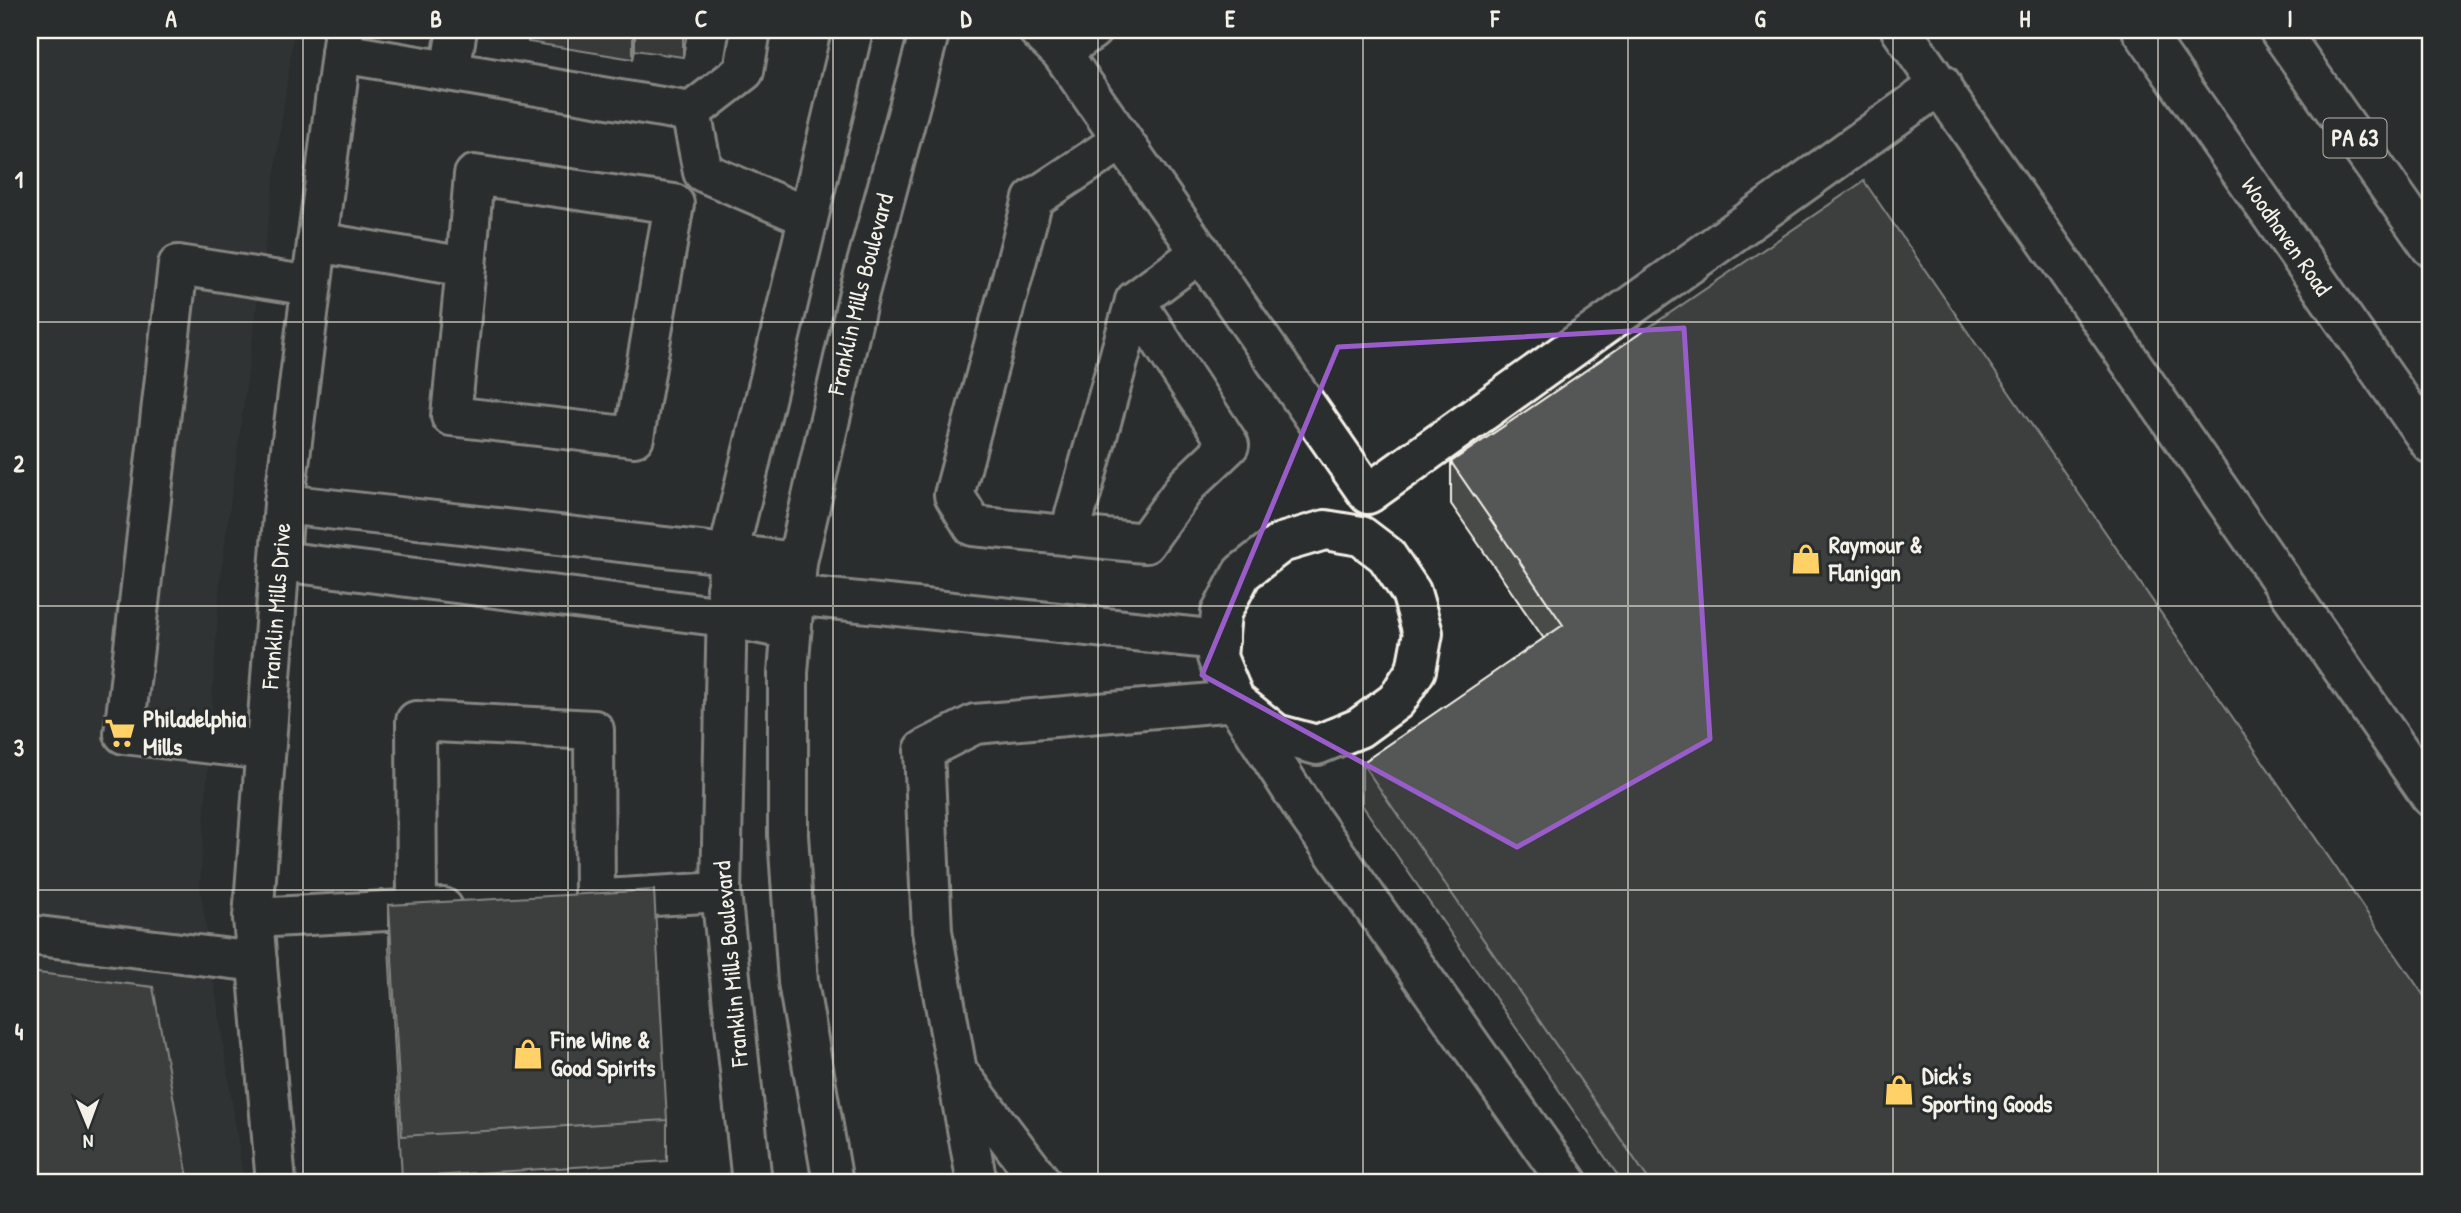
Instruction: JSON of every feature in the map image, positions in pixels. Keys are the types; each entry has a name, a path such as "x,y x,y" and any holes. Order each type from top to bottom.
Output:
{"main road":[{"path":"450,71 457,30"},
{"path":"342,42 450,71 691,112 744,71 751,30"},
{"name":"Franklin Mills Boulevard","path":"752,1183 721,892 727,587 808,217 853,30"},
{"name":"Franklin Mills Boulevard","path":"833,1183 798,982 788,835 788,673 794,595 859,293 930,30"},
{"path":"1092,30 1049,41 1201,252 1368,494 1361,536"},
{"path":"1901,30 2431,797"},
{"name":"Woodhaven Road","path":"2142,30 2431,444"},
{"name":"PA 63","path":"2279,30 2431,247"},
{"name":"Franklin Mills Drive","path":"276,1183 253,918 284,504 342,42"},
{"path":"1368,494 1941,85"},
{"path":"691,112 703,172"},
{"path":"1122,140 1033,199 954,495 973,526 1145,543 1187,485 1229,445 1135,301"},
{"path":"703,172 808,217"},
{"path":"674,204 474,176 452,416 634,437 674,204 703,172"},
{"path":"317,242 466,267"},
{"path":"1069,536 1135,301 1201,252"},
{"path":"265,750 124,734 178,265 312,286"},
{"path":"284,504 727,587 1219,640"},
{"path":"977,1183 932,931 924,750 975,724 1235,701 1276,734 1317,746 1359,728 1395,701 1416,670 1423,633 1411,592 1386,555 1361,536 1325,530 1281,543 1242,573 1221,613 1217,657 1235,701 1306,813 1568,1183"},
{"path":"280,561 727,587 794,595"},
{"path":"417,909 416,721 594,730 581,900 721,892"},
{"path":"253,918 472,906"},
{"path":"30,935 257,962"},
{"path":"957,1071 1042,1183"}],"highlighted area":[{"path":"1684,328 1710,739 1517,847 1202,675 1338,347"}],"shaded area":[{"name":"Philadelphia Mills","path":"30,30 294,30 220,580 200,887 244,1183 30,1183"}],"building":[{"path":"1864,181 2431,1006 2431,1183 1651,1183 1362,763 1563,625 1451,462"},
{"name":"Fine Wine & Good Spirits","path":"654,890 667,1120 402,1136 389,905"},
{"path":"30,972 153,987 189,1183 30,1183"}],"place":[{"name":"Raymour & Flanigan","path":"1806,559"},
{"name":"Philadelphia Mills","path":"120,733"},
{"name":"Fine Wine & Good Spirits","path":"528,1054"},
{"name":"Dick's Sporting Goods","path":"1899,1090"}]}
